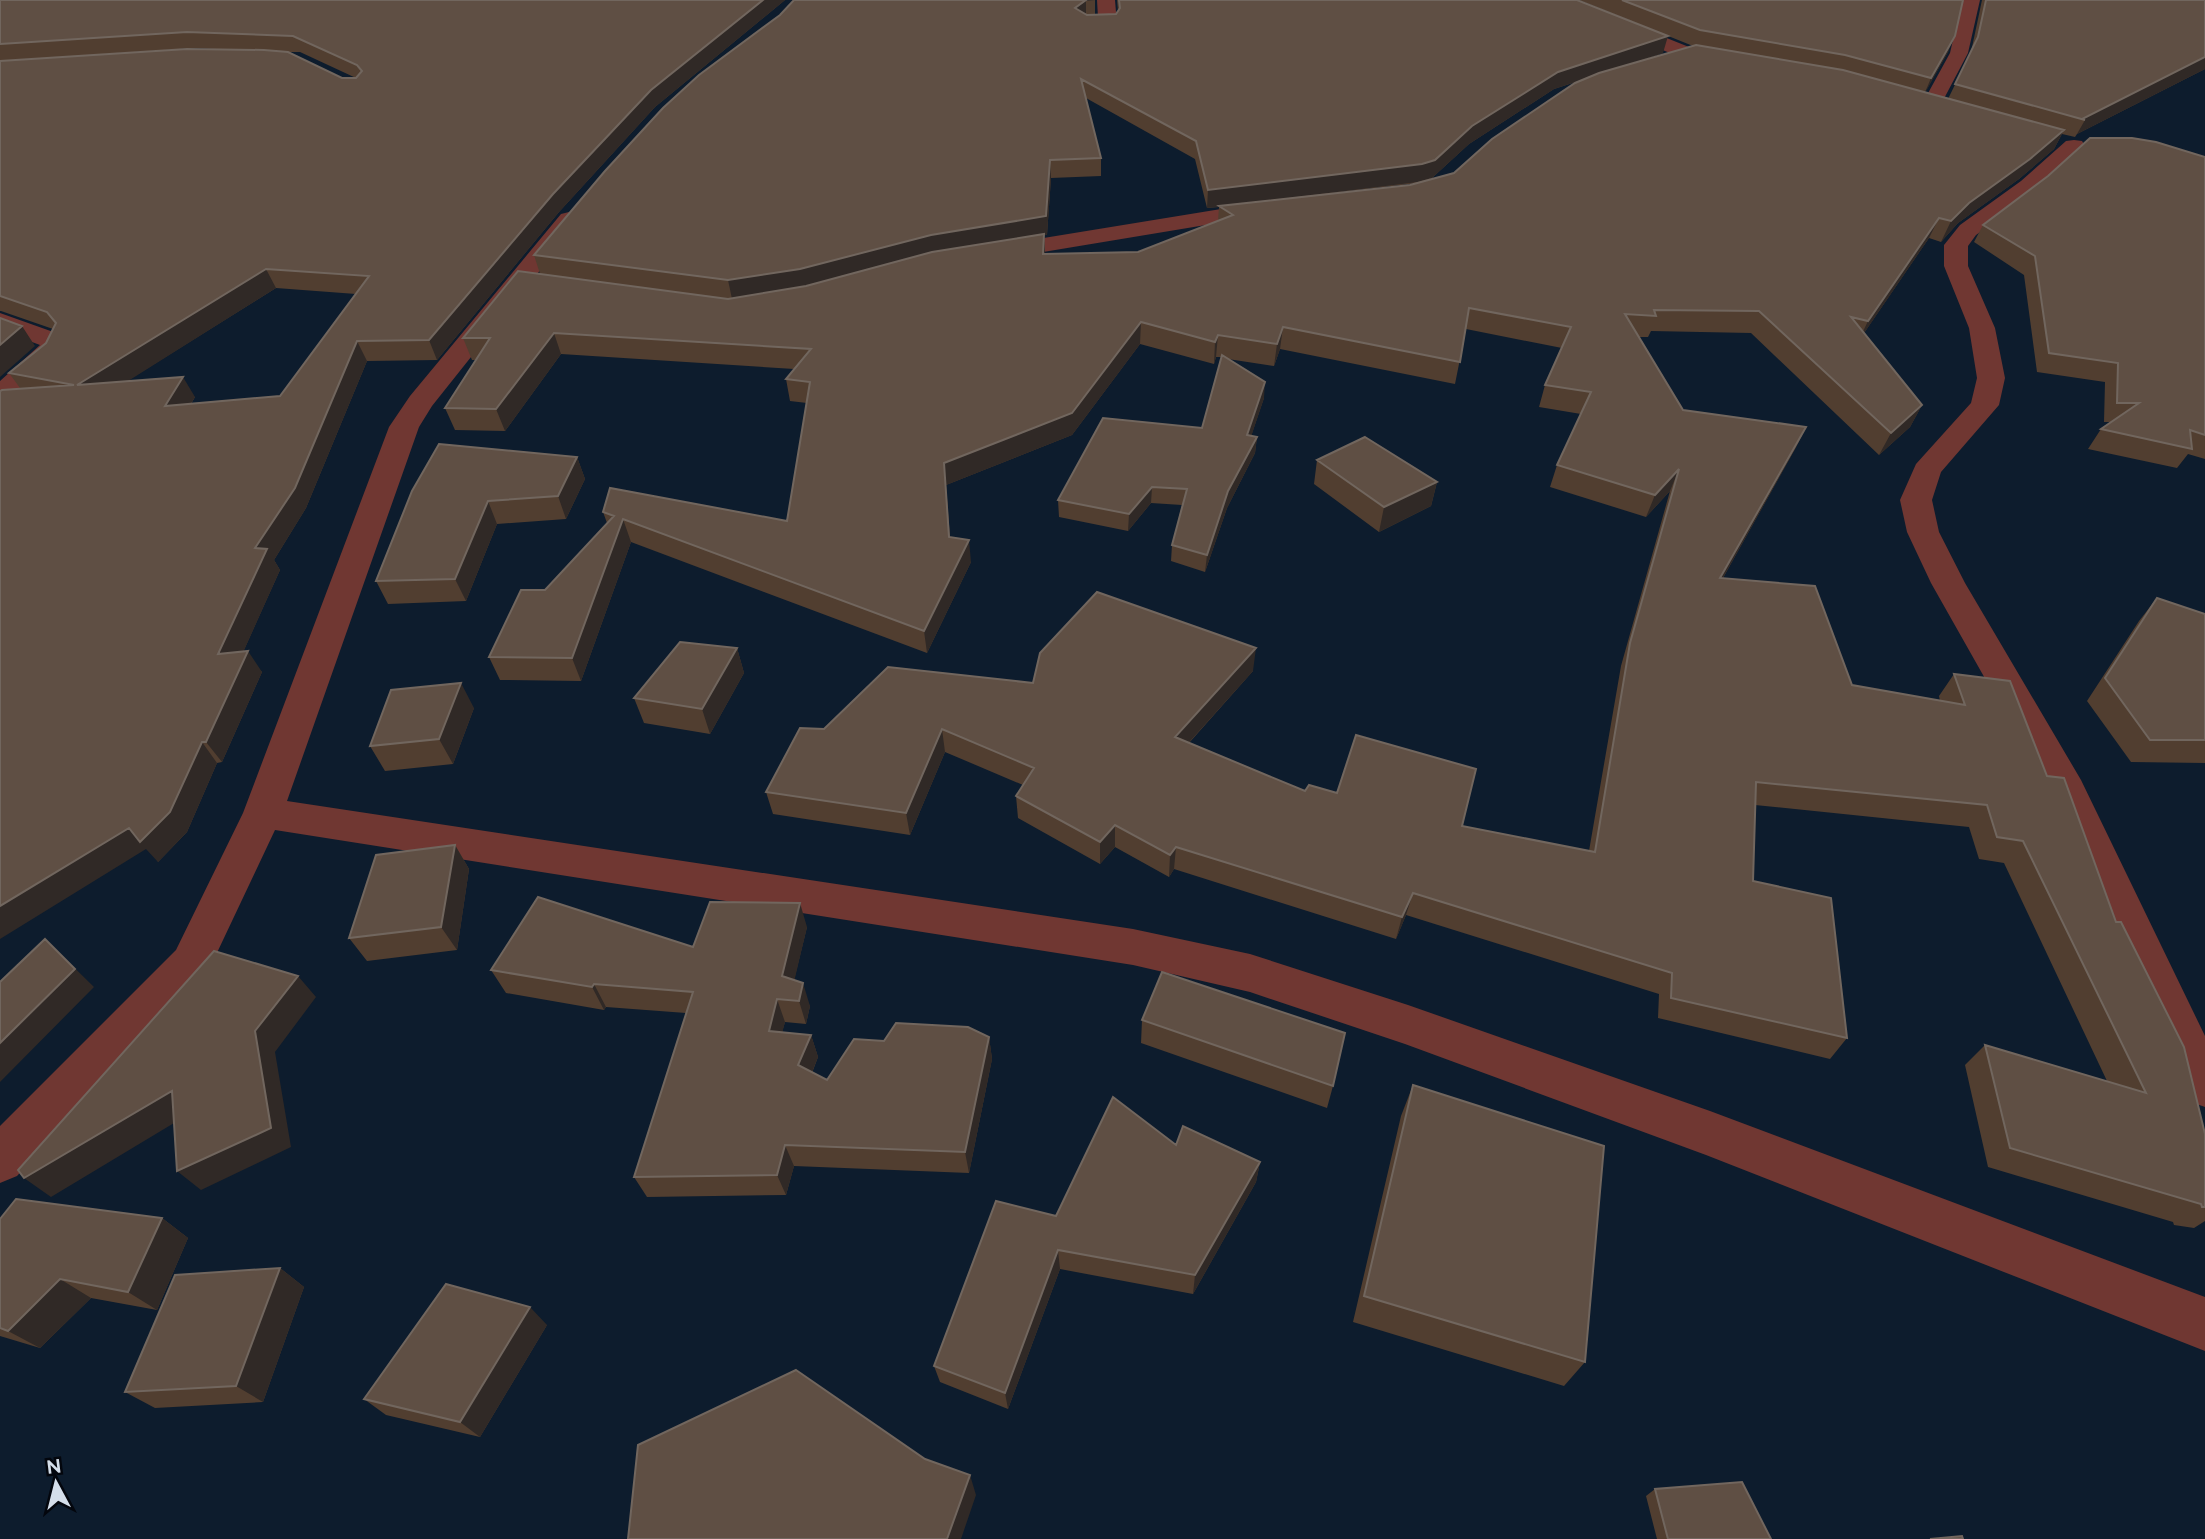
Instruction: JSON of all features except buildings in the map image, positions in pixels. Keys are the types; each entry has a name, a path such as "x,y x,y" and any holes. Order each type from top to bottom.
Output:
{"street":[{"path":"1087,23 1108,24 1106,0"},
{"path":"1557,0 1689,54 1743,64"},
{"path":"1931,106 1959,53 1971,0"},
{"path":"1650,65 1689,54"},
{"path":"2073,143 2029,186 1968,230 1956,245 1956,266 1982,328 1992,378 1985,405 1927,470 1916,500 1923,532 1948,583 2062,780 2205,1087"},
{"path":"0,1160 191,963 263,813 404,427 420,402 532,282 587,199"},
{"path":"973,257 1237,212 1287,207"},
{"path":"0,321 50,340 54,344 48,355 0,395"},
{"path":"263,813 1133,947 1250,973 1408,1025 1710,1134 2205,1324"}]}
